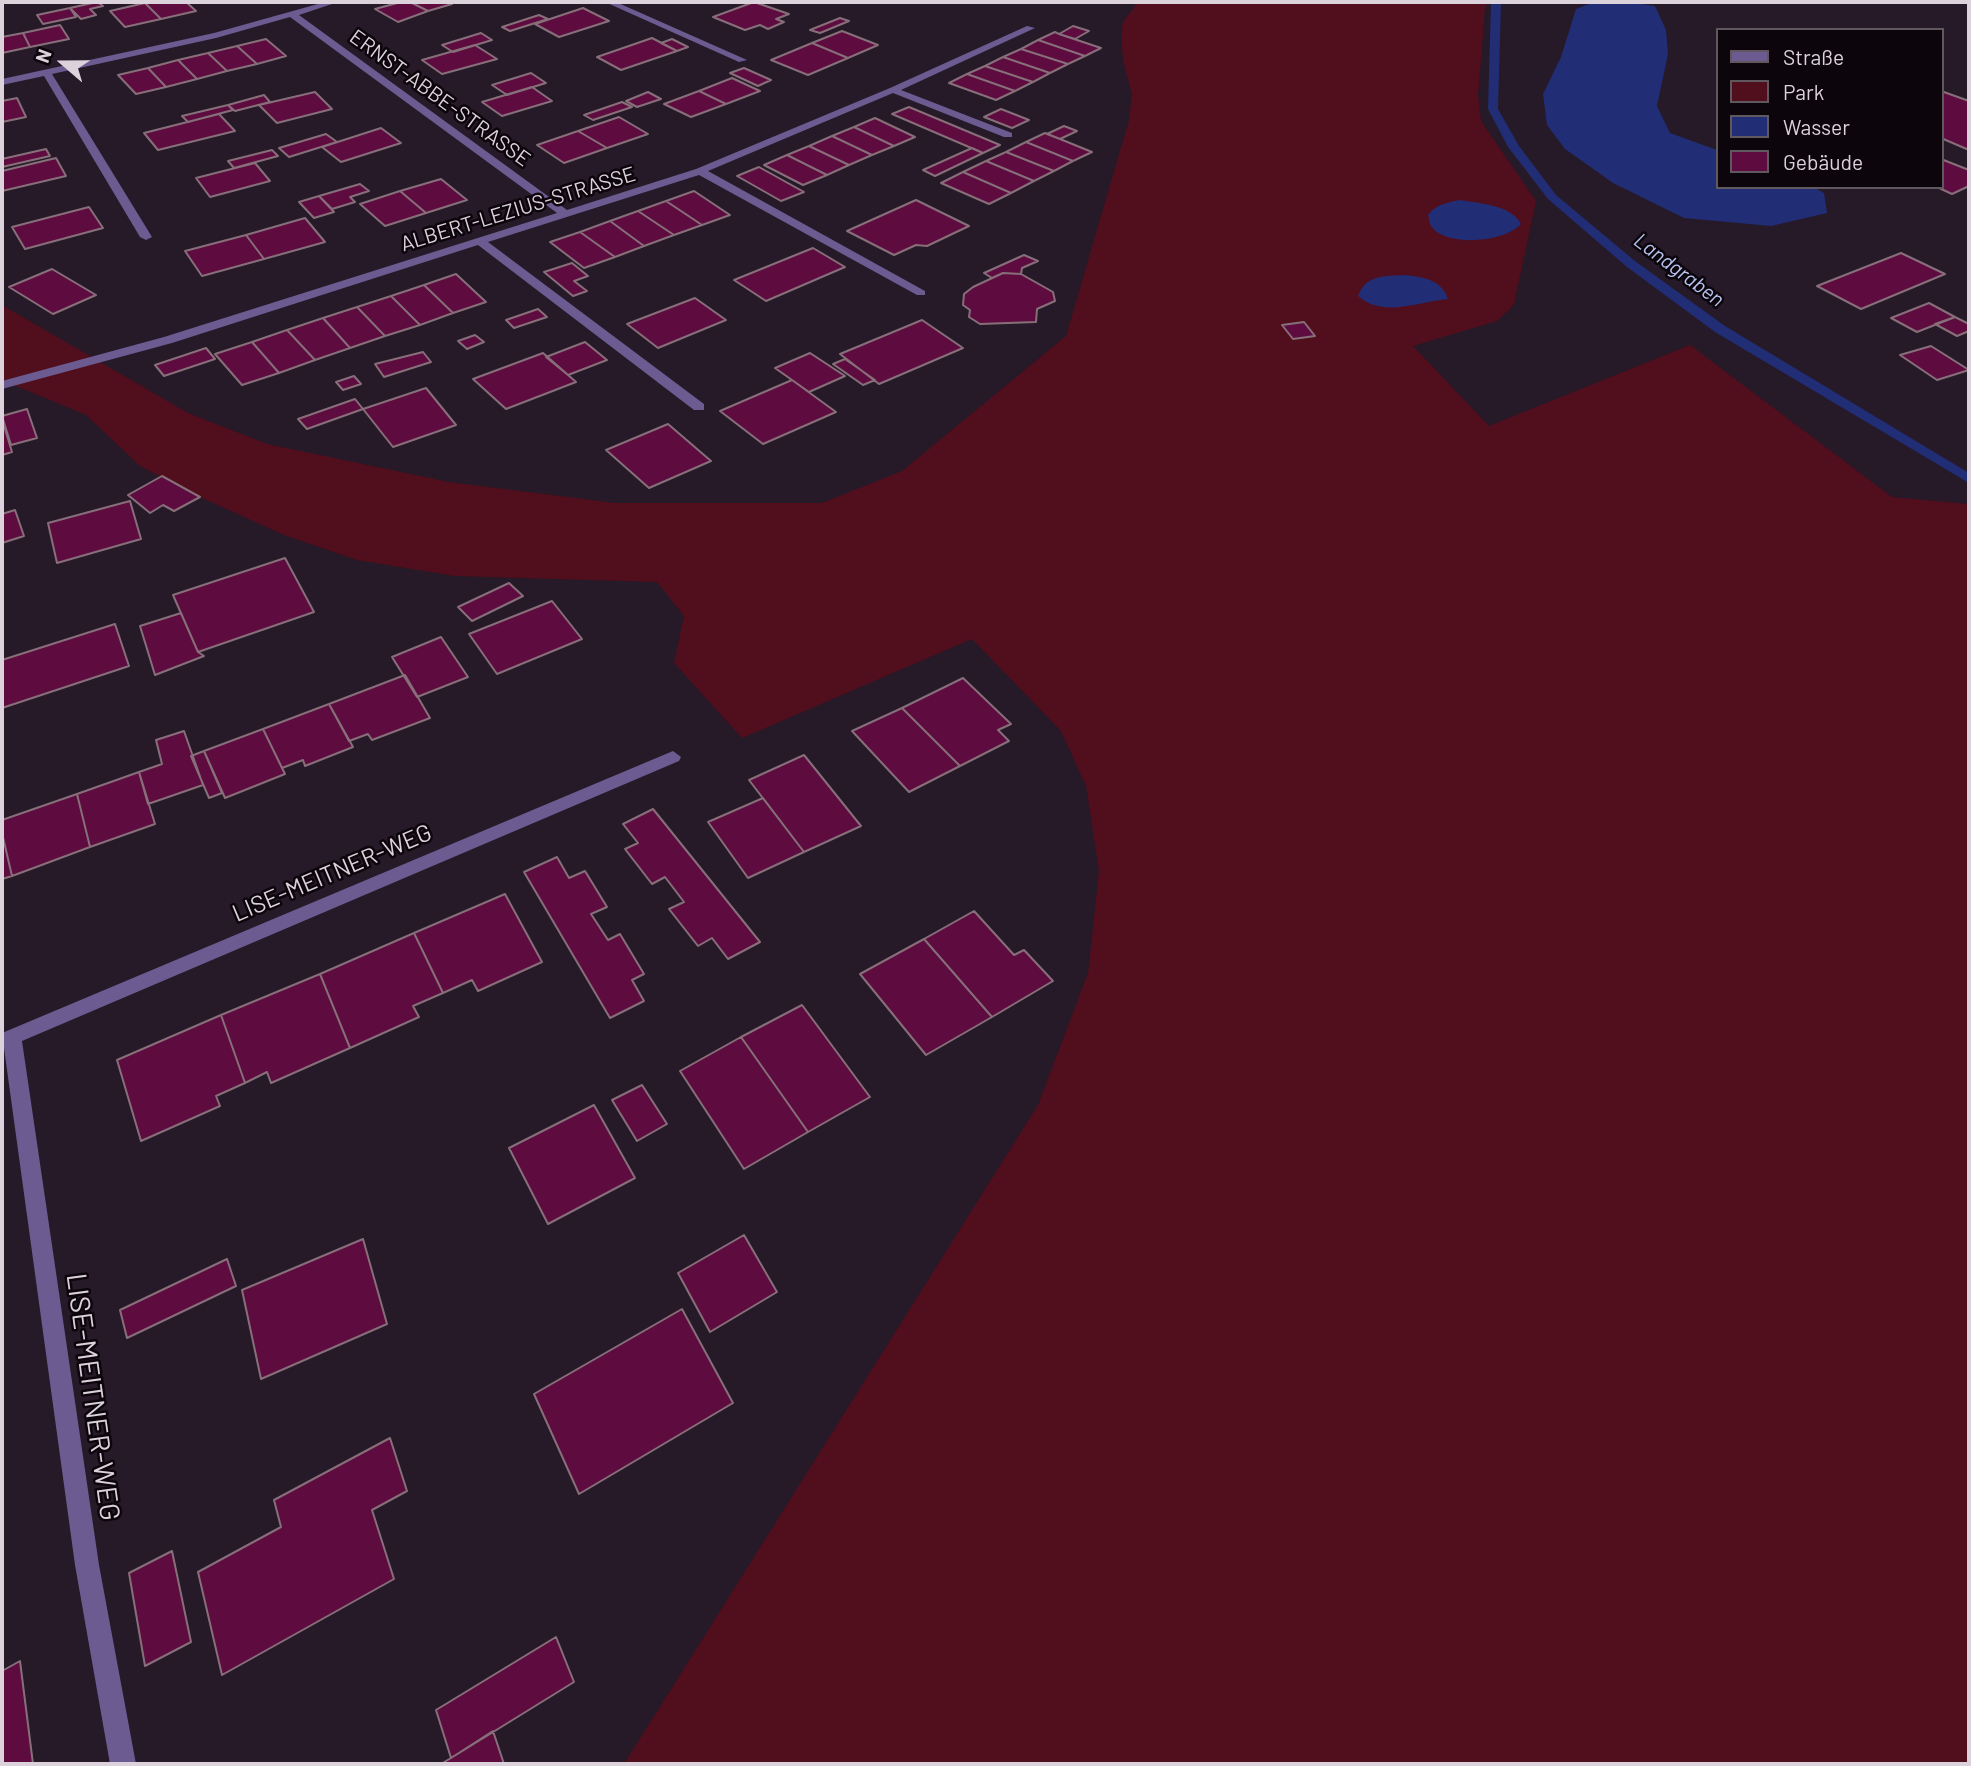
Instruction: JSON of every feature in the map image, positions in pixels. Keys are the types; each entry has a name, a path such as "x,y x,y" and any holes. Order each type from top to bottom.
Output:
{"street":[{"path":"2,82 216,35 334,2"},
{"path":"609,2 742,60"},
{"name":"ERNST-ABBE-STRASSE","path":"292,14 566,214"},
{"name":"ALBERT-LEZIUS-STRASSE","path":"2,385 168,340 700,171 893,90 1030,28"},
{"path":"47,73 146,237"},
{"path":"893,90 1008,135"},
{"path":"700,171 921,293"},
{"path":"480,241 699,407"},
{"name":"LISE-MEITNER-WEG","path":"123,1764 87,1565 7,1040 673,757"}],"green space":[{"path":"1138,2 1488,2 1485,8 1478,95 1481,121 1536,201 1514,304 1497,321 1413,346 1489,426 1690,345 1892,497 1969,504 1969,1764 624,1764 1038,1105 1088,973 1099,871 1086,786 1061,731 972,639 742,738 674,663 684,616 657,582 455,576 357,560 284,535 140,466 86,415 2,380 2,305 188,413 267,444 449,482 615,503 822,503 902,471 1066,336 1129,120 1132,95 1123,60 1121,32 1123,22"}],"water":[{"path":"1594,2 1627,2 1655,6 1666,30 1668,54 1657,106 1670,133 1716,150 1716,189 1817,189 1824,193 1827,213 1771,226 1684,218 1613,183 1565,149 1547,125 1543,94 1561,57 1576,9"},
{"path":"1459,200 1502,209 1517,218 1521,224 1503,235 1476,240 1449,238 1438,233 1431,226 1428,215 1438,206"},
{"path":"1406,275 1437,283 1448,299 1389,307 1368,303 1358,296 1371,280 1384,276"}],"building":[{"path":"97,2 103,6 90,9 96,15 81,19 70,8"},
{"path":"186,2 196,11 161,19 145,3"},
{"path":"410,2 428,11 398,22 375,9"},
{"path":"410,2 448,2 452,4 428,11"},
{"path":"754,2 789,14 776,19 784,22 768,29 760,25 745,30 713,17"},
{"path":"145,3 161,19 125,27 110,11"},
{"path":"70,8 76,17 43,24 37,15"},
{"path":"583,8 609,21 559,37 535,24"},
{"path":"539,15 548,19 510,31 502,27"},
{"path":"840,18 849,21 820,33 810,30"},
{"path":"60,25 69,39 30,47 23,33"},
{"path":"1073,26 1089,31 1075,39 1059,34"},
{"path":"842,31 878,45 848,58 812,43"},
{"path":"1055,32 1101,48 1085,56 1038,40"},
{"path":"23,33 30,47 2,53 2,37"},
{"path":"481,33 492,40 453,52 442,45"},
{"path":"652,38 677,51 621,70 597,57"},
{"path":"266,39 286,56 257,64 237,46"},
{"path":"672,39 688,47 677,51 661,43"},
{"path":"1038,40 1085,56 1068,64 1021,49"},
{"path":"812,43 848,58 808,75 771,60"},
{"path":"475,45 497,59 442,74 422,60"},
{"path":"237,46 257,64 227,71 208,53"},
{"path":"1021,49 1068,64 1050,73 1003,57"},
{"path":"208,53 227,71 197,79 178,60"},
{"path":"1003,57 1050,73 1033,82 985,66"},
{"path":"178,60 197,79 166,87 148,68"},
{"path":"985,66 1033,82 1015,91 967,74"},
{"path":"148,68 166,87 136,94 118,75"},
{"path":"744,68 771,80 758,86 730,73"},
{"path":"531,73 546,83 507,95 492,85"},
{"path":"967,74 1015,91 996,100 949,83"},
{"path":"732,78 760,91 726,104 699,91"},
{"path":"532,87 552,101 502,116 482,102"},
{"path":"699,91 726,104 691,117 664,104"},
{"path":"315,92 332,109 277,123 259,105"},
{"path":"648,92 661,99 637,107 626,101"},
{"path":"1943,92 1969,101 1969,150 1943,139"},
{"path":"264,95 270,102 235,111 228,105"},
{"path":"17,98 26,117 2,122 2,101"},
{"path":"622,102 632,107 593,120 584,115"},
{"path":"228,105 233,110 188,122 182,116"},
{"path":"909,107 1000,145 983,153 892,114"},
{"path":"1001,109 1029,120 1012,128 984,117"},
{"path":"219,114 235,131 158,150 144,133"},
{"path":"619,117 648,134 607,148 578,131"},
{"path":"875,118 915,137 894,146 854,127"},
{"path":"1064,126 1077,131 1060,139 1047,134"},
{"path":"854,127 894,146 872,155 832,136"},
{"path":"381,128 401,143 341,162 322,147"},
{"path":"578,131 607,148 564,163 537,145"},
{"path":"1045,133 1092,152 1073,161 1026,142"},
{"path":"326,134 337,142 289,157 279,148"},
{"path":"832,136 872,155 849,165 809,146"},
{"path":"1026,142 1073,161 1054,171 1006,152"},
{"path":"809,146 849,165 827,175 787,155"},
{"path":"972,148 983,153 935,176 923,170"},
{"path":"46,149 50,156 2,167 2,159"},
{"path":"272,150 278,156 234,168 228,161"},
{"path":"1006,152 1054,171 1034,181 986,161"},
{"path":"787,155 827,175 803,185 764,165"},
{"path":"56,158 66,176 2,191 2,171"},
{"path":"1943,160 1969,170 1969,186 1952,194 1941,189"},
{"path":"986,161 1034,181 1011,193 963,172"},
{"path":"255,163 270,181 210,197 196,178"},
{"path":"759,167 804,192 781,201 737,176"},
{"path":"963,172 1011,193 989,204 941,183"},
{"path":"441,179 467,200 426,213 400,191"},
{"path":"360,184 369,191 350,197 355,202 332,209 319,196"},
{"path":"400,191 426,213 385,226 360,204"},
{"path":"694,191 730,215 702,225 666,201"},
{"path":"319,196 334,212 314,218 299,202"},
{"path":"916,200 969,226 927,246 916,245 894,255 847,231"},
{"path":"666,201 702,225 674,235 638,211"},
{"path":"89,207 103,228 25,249 12,227"},
{"path":"638,211 674,235 644,246 610,221"},
{"path":"305,218 325,242 264,259 246,235"},
{"path":"610,221 644,246 615,257 580,232"},
{"path":"580,232 615,257 584,268 550,242"},
{"path":"246,235 264,259 202,276 185,251"},
{"path":"813,248 845,267 766,301 734,280"},
{"path":"1901,253 1945,274 1861,309 1817,286"},
{"path":"1024,255 1038,261 1022,268 1021,274 1003,273 992,278 984,273"},
{"path":"572,263 588,276 574,281 587,291 573,296 544,272"},
{"path":"52,269 96,295 53,314 9,287"},
{"path":"1003,273 1021,274 1053,292 1055,301 1037,309 1036,322 980,324 969,317 970,310 963,305 964,294"},
{"path":"456,274 486,302 453,313 424,285"},
{"path":"424,285 453,313 420,325 391,296"},
{"path":"391,296 420,325 385,336 357,307"},
{"path":"695,298 726,320 658,348 627,324"},
{"path":"1929,303 1955,317 1917,332 1891,318"},
{"path":"357,307 385,336 350,348 323,318"},
{"path":"538,309 547,317 514,328 506,320"},
{"path":"1955,317 1969,324 1969,331 1957,336 1935,324"},
{"path":"323,318 350,348 315,360 287,330"},
{"path":"922,320 963,348 879,384 840,354"},
{"path":"1304,322 1315,336 1293,339 1282,325"},
{"path":"287,330 315,360 279,373 252,342"},
{"path":"475,335 484,342 467,349 458,341"},
{"path":"252,342 279,373 242,385 215,354"},
{"path":"585,342 607,360 568,375 546,357"},
{"path":"1931,346 1969,370 1937,380 1900,355"},
{"path":"206,348 215,359 164,376 155,365"},
{"path":"423,352 431,362 384,377 375,364"},
{"path":"543,353 576,382 506,409 473,379"},
{"path":"810,353 845,376 809,392 775,368"},
{"path":"845,359 875,380 863,385 833,364"},
{"path":"354,376 361,384 343,390 336,382"},
{"path":"792,380 836,412 763,444 720,411"},
{"path":"426,388 456,425 393,447 363,409"},
{"path":"355,399 363,409 307,429 298,419"},
{"path":"27,409 37,438 11,445 2,416"},
{"path":"2,419 12,452 2,455"},
{"path":"668,424 711,461 649,488 606,450"},
{"path":"162,476 200,497 174,511 163,505 150,513 128,495"},
{"path":"130,501 141,539 57,563 48,523"},
{"path":"15,510 24,536 2,543 2,514"},
{"path":"285,558 314,612 198,652 173,595"},
{"path":"509,583 523,596 472,621 458,607"},
{"path":"552,601 582,639 497,674 469,634"},
{"path":"181,613 198,652 204,656 155,675 140,626"},
{"path":"115,624 129,666 2,708 2,660"},
{"path":"441,637 468,677 417,697 392,657"},
{"path":"405,675 430,718 372,740 368,734 349,741 329,704"},
{"path":"963,678 1011,724 998,730 1009,741 960,766 902,708"},
{"path":"329,704 353,747 305,766 303,760 282,768 263,729"},
{"path":"902,708 960,766 909,792 852,731"},
{"path":"263,729 285,774 225,798 204,751"},
{"path":"184,731 203,785 148,804 139,772 162,764 156,740"},
{"path":"204,751 222,793 209,798 191,756"},
{"path":"804,755 861,826 804,852 749,780"},
{"path":"139,772 155,824 90,847 77,794"},
{"path":"77,794 90,847 12,876 2,833 2,820"},
{"path":"763,798 804,852 748,878 708,822"},
{"path":"653,809 760,942 728,959 712,938 698,946 669,909 684,902 665,877 652,884 625,849 638,843 623,824"},
{"path":"2,833 12,876 2,879"},
{"path":"557,857 569,878 585,871 607,907 591,914 608,940 620,934 644,974 632,980 644,1001 610,1018 524,872"},
{"path":"505,894 542,962 478,991 472,980 443,993 414,933"},
{"path":"974,911 1014,955 1024,950 1053,981 992,1017 924,939"},
{"path":"414,933 443,993 413,1006 419,1017 350,1048 320,974"},
{"path":"924,939 992,1017 926,1055 860,974"},
{"path":"320,974 350,1048 271,1083 267,1072 245,1083 221,1015"},
{"path":"802,1005 870,1097 808,1132 741,1037"},
{"path":"221,1015 245,1083 216,1096 220,1106 141,1141 117,1060"},
{"path":"741,1037 808,1132 744,1169 680,1071"},
{"path":"642,1085 667,1124 637,1141 612,1100"},
{"path":"594,1105 635,1178 548,1224 509,1148"},
{"path":"744,1235 777,1292 710,1332 678,1273"},
{"path":"363,1239 387,1324 261,1379 242,1290"},
{"path":"227,1259 236,1286 127,1338 120,1310"},
{"path":"682,1309 733,1403 579,1494 534,1394"},
{"path":"390,1438 407,1491 372,1510 394,1579 222,1675 198,1572 281,1527 274,1500"},
{"path":"172,1551 191,1642 145,1666 129,1573"},
{"path":"556,1637 574,1682 451,1758 436,1710"},
{"path":"20,1661 33,1764 2,1764 2,1671"},
{"path":"493,1731 504,1764 441,1764 451,1758"}],"waterway":[{"name":"Landgraben","path":"1496,2 1493,109 1514,147 1552,197 1631,264 1720,329 1969,479"}]}
